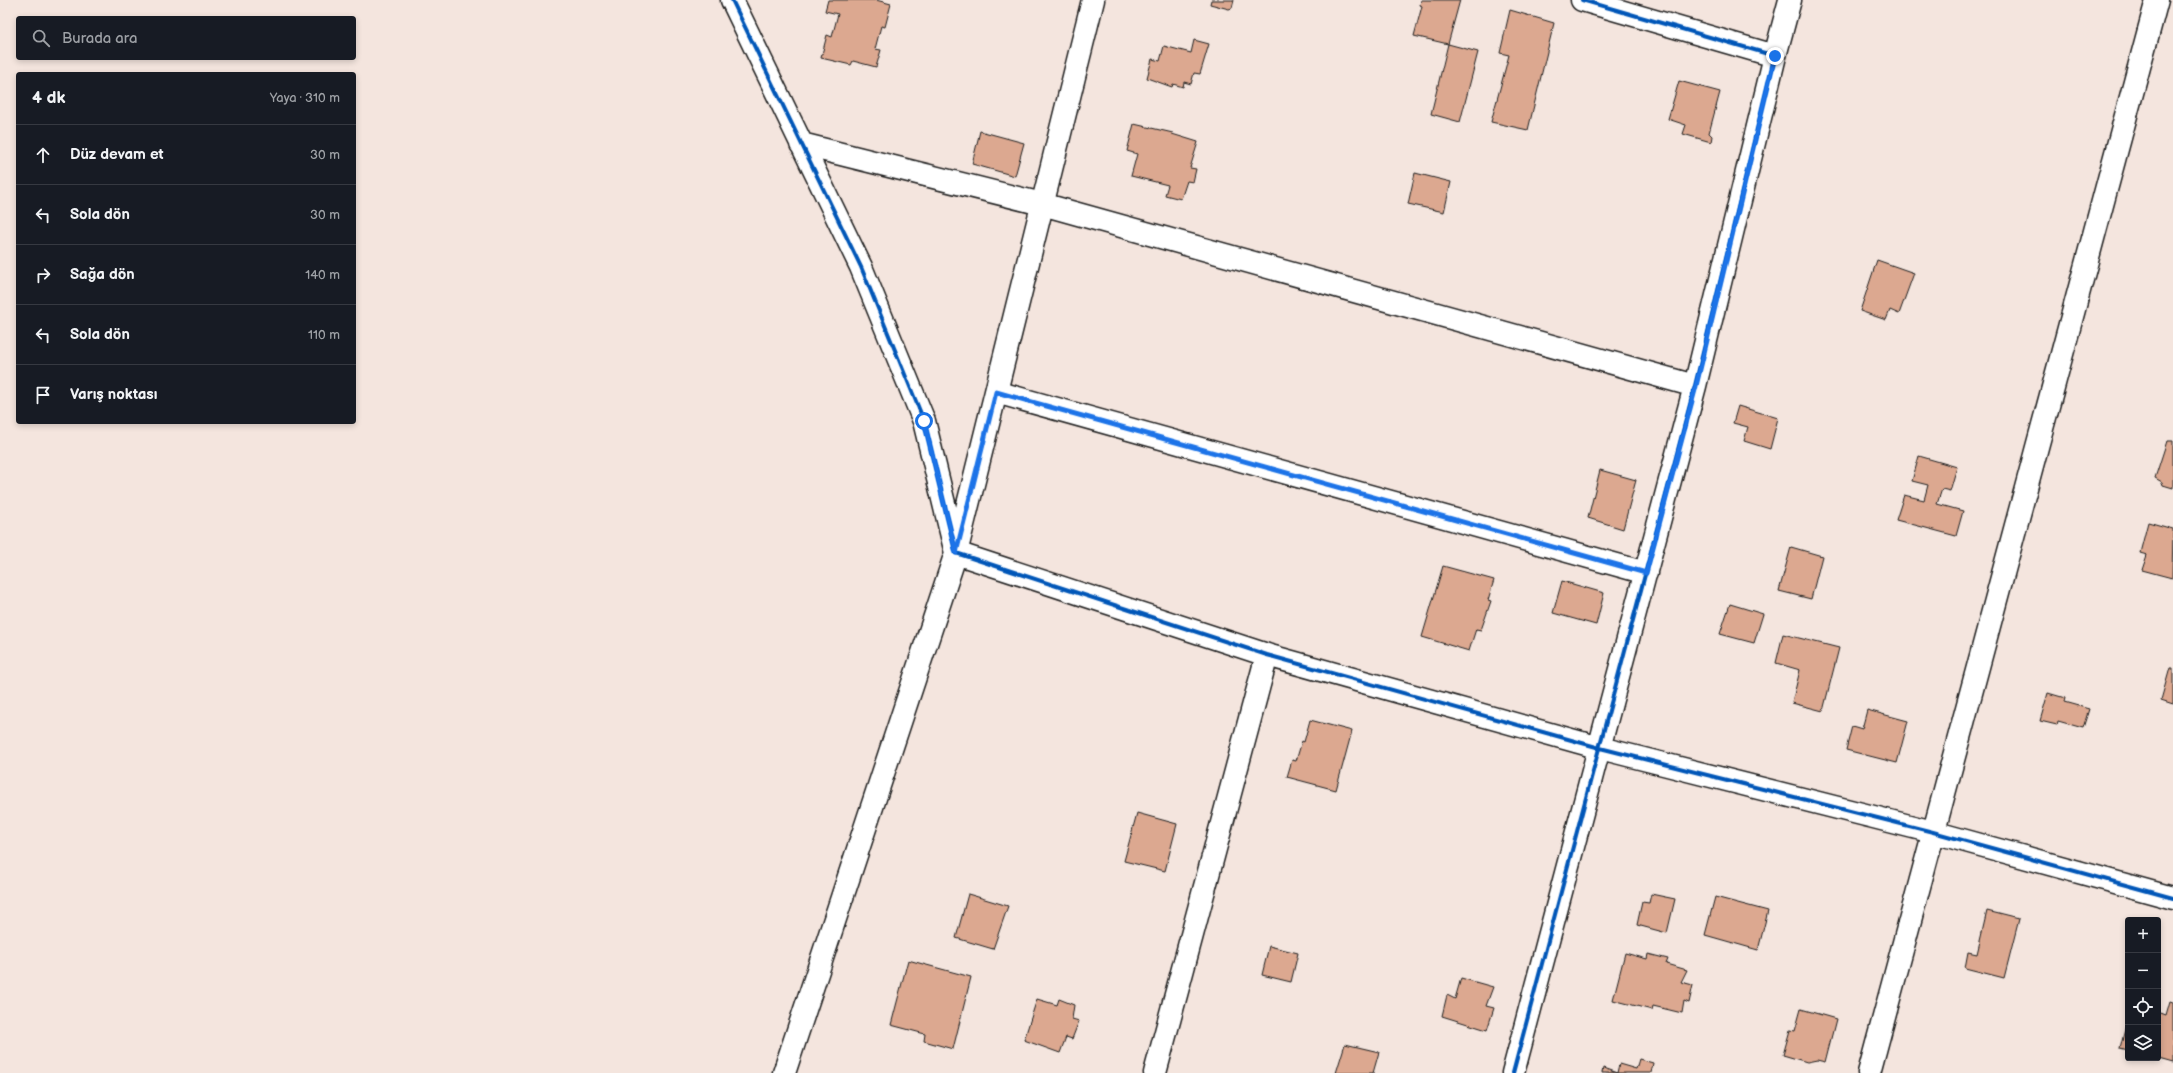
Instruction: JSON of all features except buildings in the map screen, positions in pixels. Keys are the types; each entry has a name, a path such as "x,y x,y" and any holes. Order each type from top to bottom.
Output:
{"street":[{"path":"732,0 861,267 924,421 956,553"},
{"path":"784,1073 956,553 1093,0"},
{"path":"1582,0 1775,56"},
{"path":"1513,1073 1696,386 1775,56 1790,0"},
{"path":"1869,1073 2157,0"},
{"path":"801,144 1042,204 1696,386"},
{"path":"996,392 1646,573"},
{"path":"956,553 1267,655 1600,748 1933,832 2173,898"},
{"path":"1155,1073 1267,655"}],"cycle path":[{"path":"732,0 861,267 924,421 956,553 1267,655 1600,748 1933,832 2173,898"},
{"path":"1513,1073 1695,386 1775,56 1582,0"}],"route":[{"path":"924,421 956,553 996,392 1646,573 1696,386 1775,56"}]}
